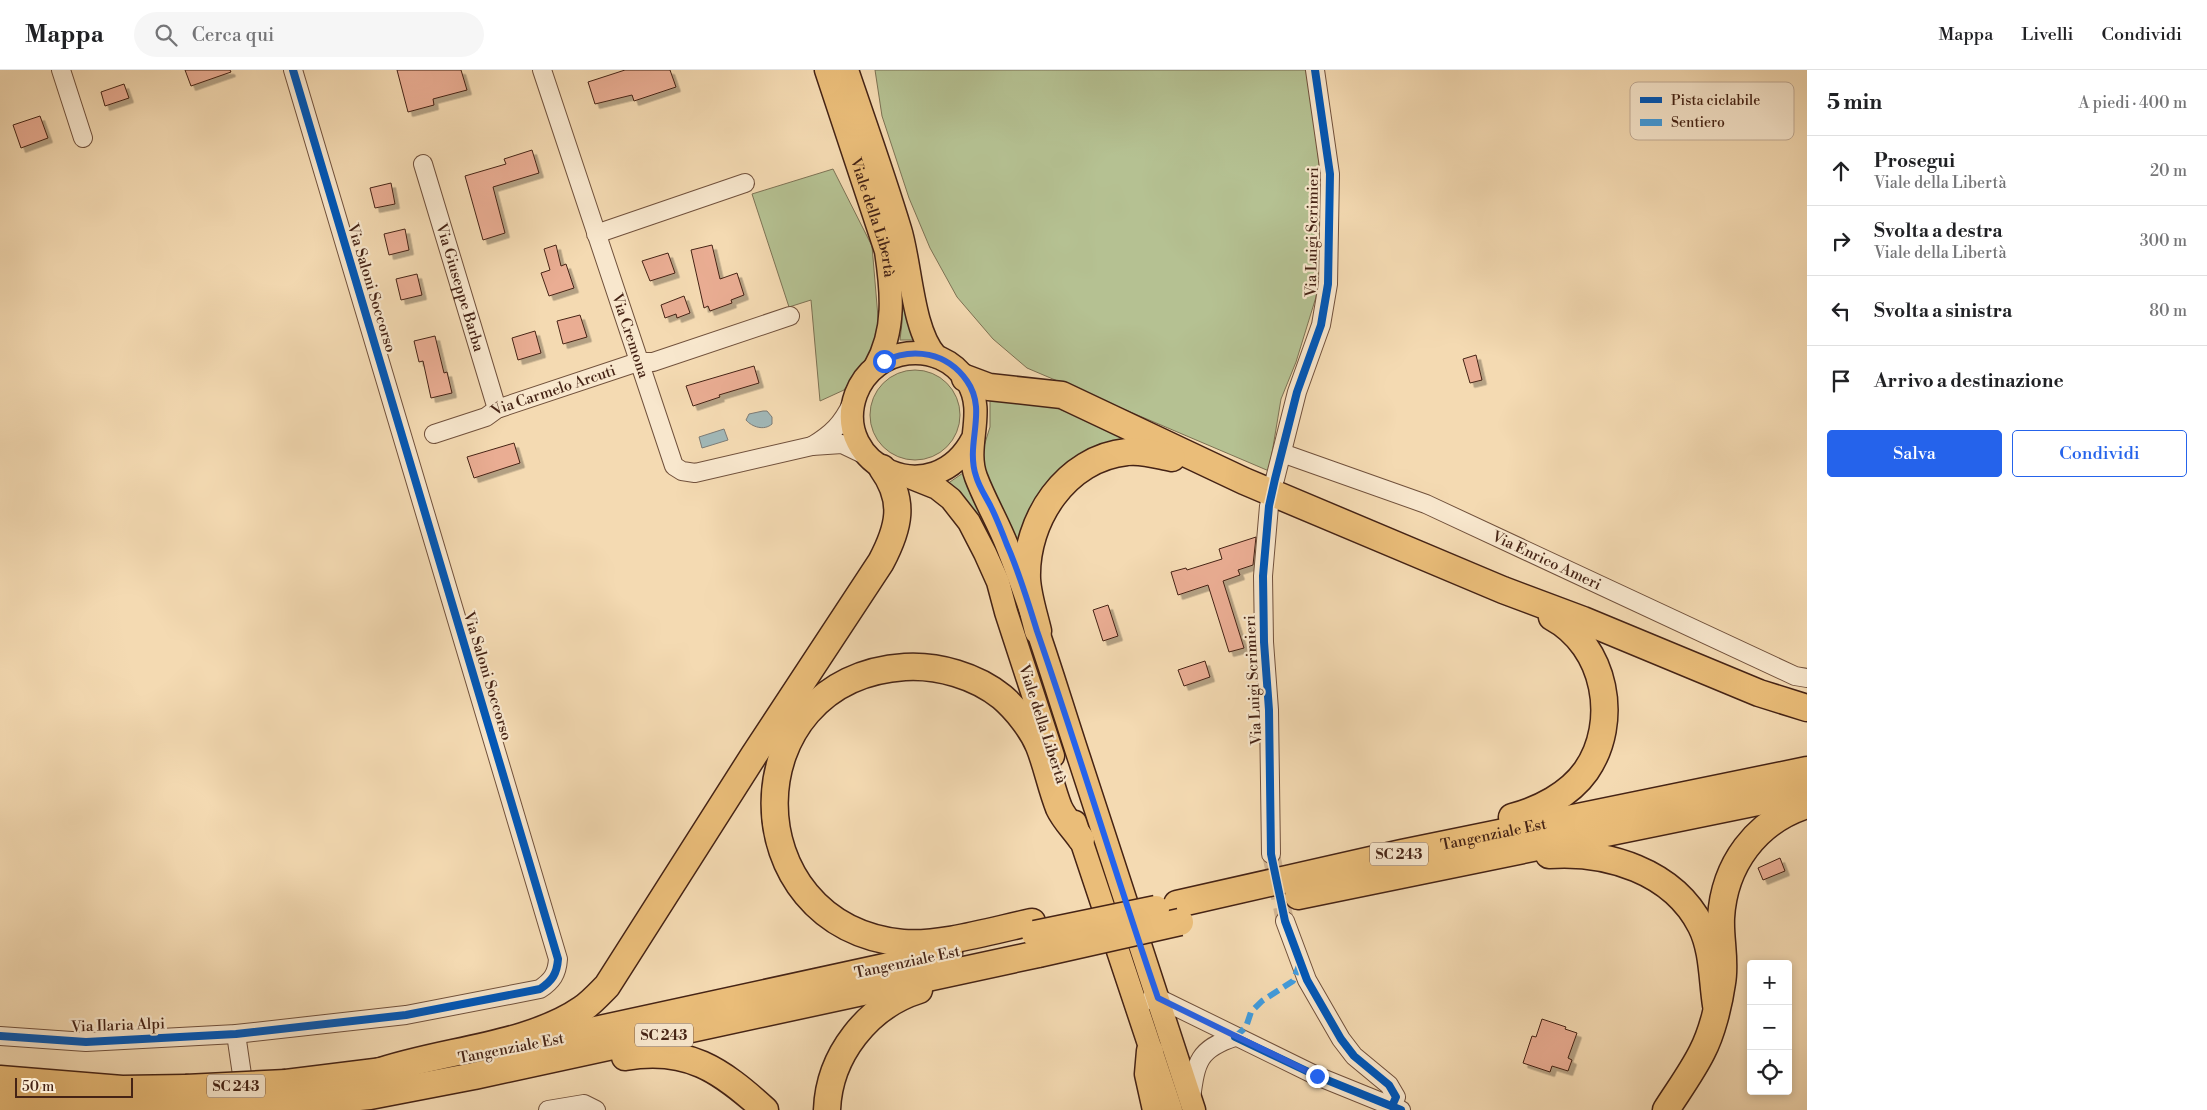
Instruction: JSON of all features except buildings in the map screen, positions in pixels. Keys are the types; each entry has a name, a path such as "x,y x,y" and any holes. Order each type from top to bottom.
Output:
{"highway":[{"path":"965,378 989,387 1062,395 1244,481 1503,590 1583,620 1759,693 1807,708"},
{"path":"1038,631 1027,579 1029,554 1036,528 1047,504 1063,484 1084,466 1105,457 1120,454 1150,453 1244,481"},
{"path":"375,1073 398,1065 525,1035 549,1027 582,1009 607,986 754,755 881,562 896,531 897,507 894,486 885,467"},
{"path":"1404,863 1449,832 1527,813 1543,806 1574,786 1586,772 1595,755 1602,735 1603,689 1589,652 1573,632 1561,622 1503,590"},
{"path":"1080,839 1060,810 1038,744 1025,723 1002,697 975,681 948,671 920,666 893,668 864,674 839,686 815,704 795,728 783,751 776,787 775,815 780,849 794,878 810,899 827,915 844,927 873,938 904,943 956,938 1037,943 1096,951 1144,921"},
{"name":"Tangenziale Est","path":"1144,921 1807,770"},
{"name":"Tangenziale Est","path":"1404,863 1807,792"},
{"path":"1666,1110 1702,1052 1712,1027 1723,982 1721,918 1732,871 1752,838 1784,813 1807,805"},
{"path":"1404,863 1454,873 1549,855 1570,853 1617,861 1641,869 1678,896 1691,910 1702,927 1712,967 1716,1005"},
{"path":"827,1110 835,1069 847,1046 866,1021 900,996 924,989 1037,943 1086,912 1144,921"},
{"name":"Tangenziale Est","path":"287,1093 375,1073 499,1051 1037,943"},
{"name":"Tangenziale Est","path":"0,1098 123,1108 190,1098 287,1093 370,1096 474,1076 1037,943"},
{"path":"1150,1050 1148,1074 1156,1110"},
{"path":"474,1076 510,1076 630,1056 652,1054 680,1056 707,1066 730,1080 765,1110"},
{"name":"Tangenziale Est","path":"0,1079 122,1089 190,1098"}],"main road":[{"path":"816,70 873,210"},
{"name":"Viale della Libertà","path":"826,70 886,250 891,298 891,321 886,343 875,367 861,384 856,396 853,416 854,427 862,447 885,467 937,488 951,499 969,522 985,553 998,582 1080,839 1171,1110"},
{"name":"Viale della Libertà","path":"847,70 901,231 915,300 926,341 928,347 936,356"},
{"path":"863,70 864,104 874,151"},
{"name":"Viale della Libertà","path":"875,367 904,353 925,353 936,356 948,362 965,378 974,396 977,410 972,461 976,478 1007,545 1038,631 1192,1104"},
{"name":"Viale della Libertà","path":"885,467 924,476 942,471 957,461 973,438"}],"street":[{"path":"62,70 84,138"},
{"name":"Via Saloni Soccorso","path":"236,1034 406,1015 540,989 552,981 558,970 558,959 293,70"},
{"name":"Via Cremona","path":"542,70 674,466 682,472 695,473 812,446 842,444 885,467"},
{"name":"Via Luigi Scrimieri","path":"1275,479 1298,392 1321,325 1328,284 1330,174 1315,70"},
{"name":"Via Giuseppe Barba","path":"423,164 497,409"},
{"path":"596,234 745,183"},
{"name":"Via Carmelo Arcuti","path":"434,434 486,417 497,409 638,362 653,362 790,316"},
{"name":"Via Cremona","path":"812,446 831,435 841,425 856,396"},
{"name":"Via Enrico Ameri","path":"1282,453 1426,504 1795,676 1807,678"},
{"name":"Via Luigi Scrimieri","path":"1270,506 1263,576 1264,642 1269,710 1271,854"},
{"path":"1135,1005 1158,998 1317,1076 1396,1108 1396,1097 1389,1085 1354,1056 1341,1040 1307,980 1285,921"},
{"path":"236,1034 247,1110"},
{"name":"Via Ilaria Alpi","path":"0,1036 86,1042 236,1034"},
{"path":"1192,1104 1194,1072 1202,1056 1215,1043 1235,1036"},
{"path":"548,1110 584,1104 596,1110"}],"green space":[{"path":"875,70 1309,70 1320,173 1324,247 1316,297 1296,362 1281,399 1269,471 1027,368 993,339 957,297 930,248 909,198 882,116"},
{"path":"833,169 872,246 880,341 844,390 820,401 811,300 789,307 752,194"},
{"path":"901,285 917,340 900,340 902,323"},
{"path":"915,370 932,374 947,383 956,398 960,415 956,432 947,447 932,456 915,460 898,456 883,447 874,432 870,415 874,398 883,383 898,374"},
{"path":"990,396 1035,400 1144,441 1098,451 1020,560 979,462 990,427"},
{"path":"963,473 1001,559 1011,589 947,484"}],"water":[{"path":"767,411 772,417 772,424 769,426 758,427 751,425 746,420 749,414"},
{"path":"724,429 728,440 702,448 699,437"}],"tunnel":[{"path":"1271,854 1285,921"}],"marked path":[{"path":"1235,1037 1246,1027 1251,1012 1262,1001 1293,981 1300,963"}],"cycle path":[{"path":"0,1036 86,1042 236,1034 406,1015 540,989 551,980 555,973 558,959 293,70"},
{"path":"1315,70 1330,174 1328,284 1321,325 1297,392 1269,506 1263,576 1264,642 1269,710 1271,854 1285,921 1307,980 1341,1039 1354,1056 1389,1085 1396,1097 1392,1106"},
{"path":"1235,1037 1317,1076 1401,1110"}],"route":[{"path":"884,361 904,353 925,353 948,362 960,371 968,382 977,410 972,448 972,461 976,478 1007,545 1038,631 1158,998 1317,1076"}]}
